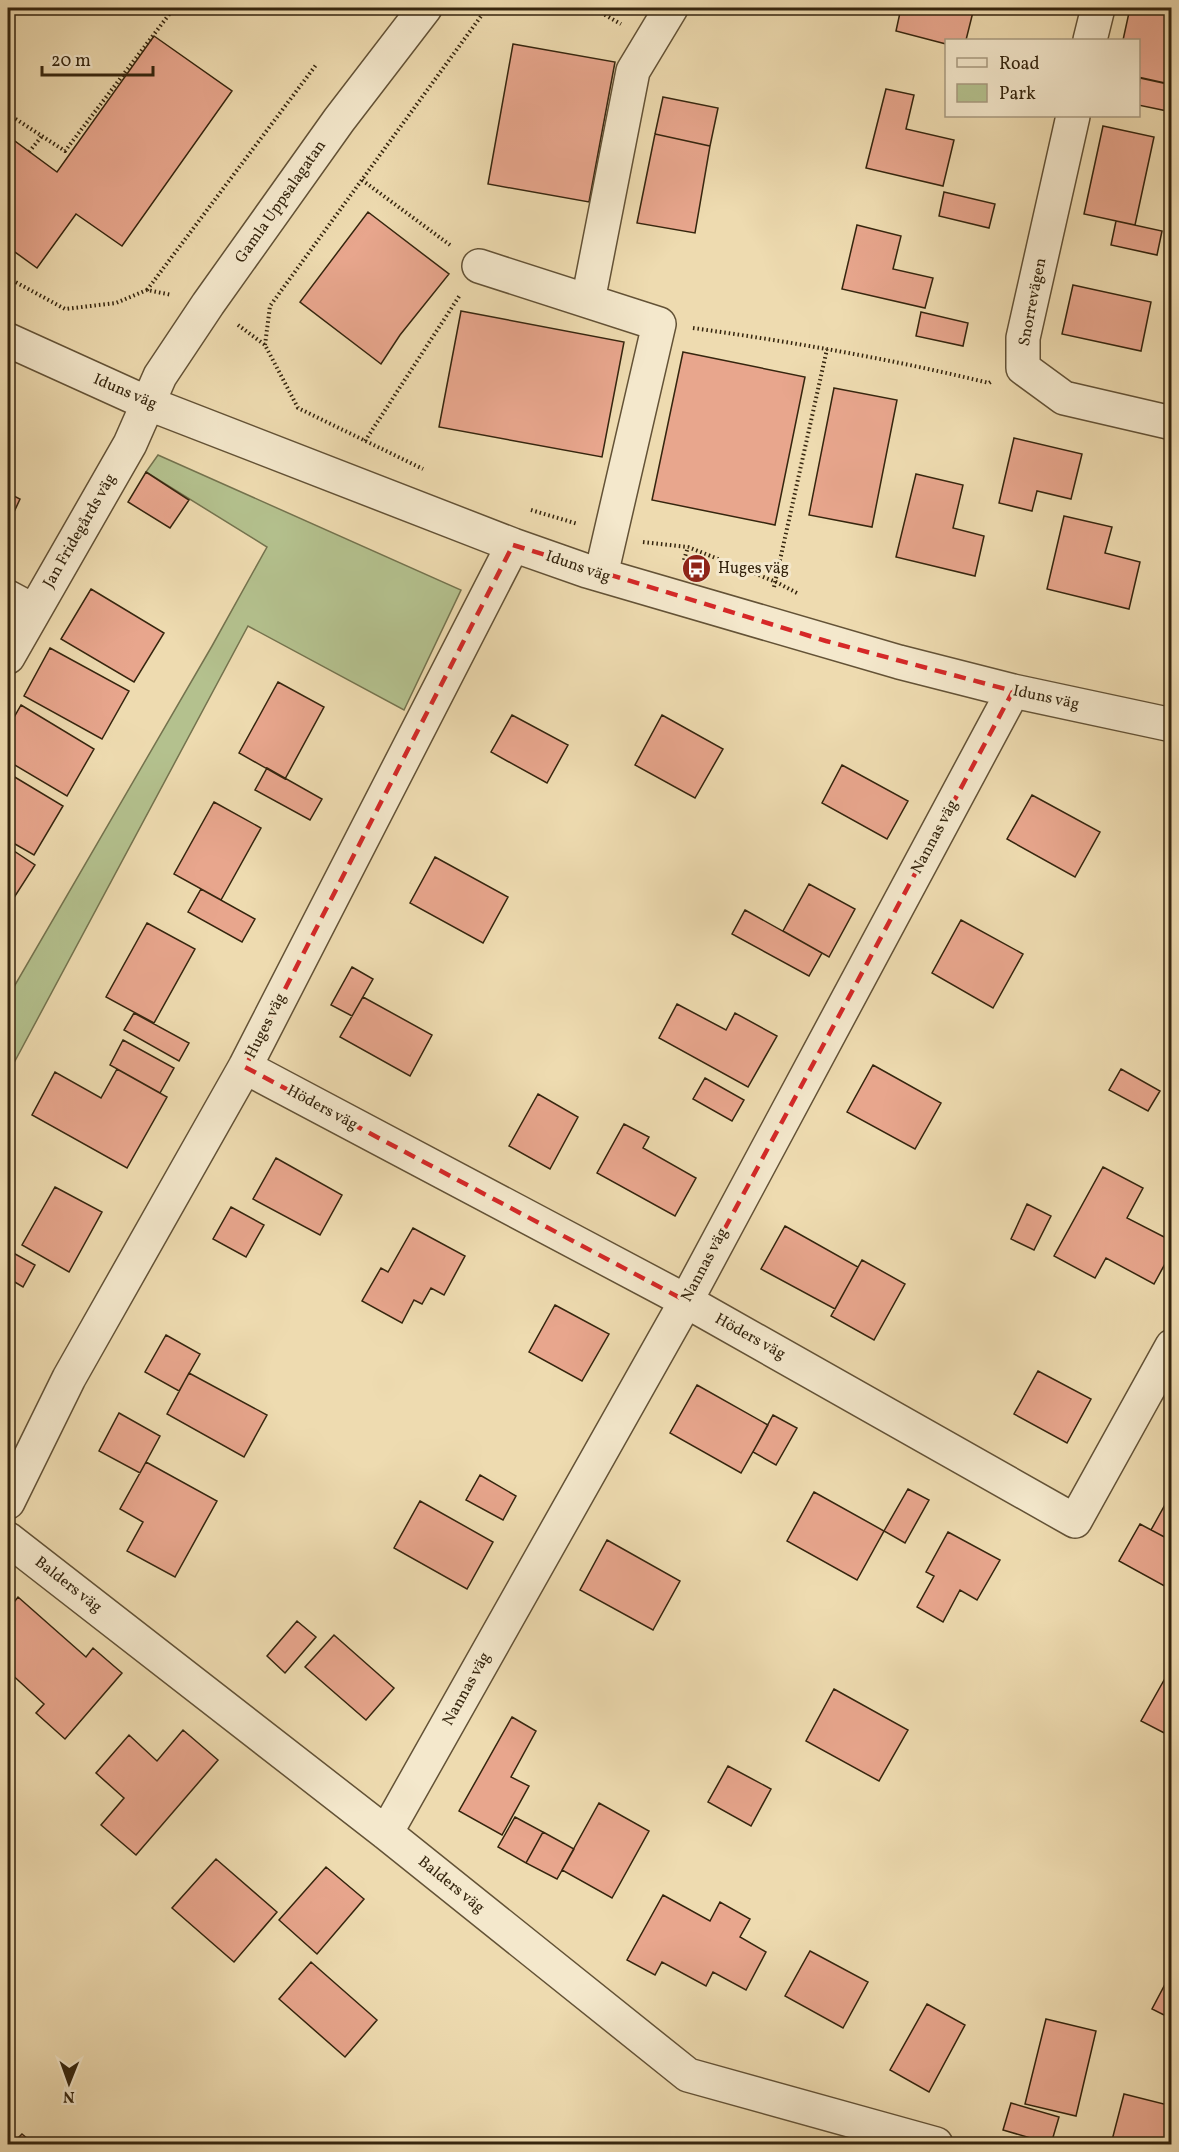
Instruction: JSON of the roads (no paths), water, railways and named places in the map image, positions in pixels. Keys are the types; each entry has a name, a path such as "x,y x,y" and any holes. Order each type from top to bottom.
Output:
{"street":[{"name":"Gamla Uppsalagatan","path":"147,403 160,376 208,304 339,120 425,8"},
{"path":"588,301 633,71 671,8"},
{"path":"1090,39 1098,8"},
{"name":"Snorrevägen","path":"1073,117 1023,338 1023,368 1064,398 1172,423"},
{"path":"479,266 659,324 601,575"},
{"name":"Iduns väg","path":"8,340 147,403 513,545 601,575 899,662 1013,691 1172,724"},
{"name":"Jan Fridegårds väg","path":"8,657 21,604 130,444 147,403"},
{"name":"Huges väg","path":"8,1502 69,1378 245,1067 513,545"},
{"name":"Nannas väg","path":"386,1833 686,1301 1013,691"},
{"name":"Höders väg","path":"245,1067 686,1301 1075,1521 1172,1346"},
{"name":"Balders väg","path":"8,1539 386,1833 688,2075 936,2145"}],"place":[{"name":"Huges väg","path":"697,569"}]}
